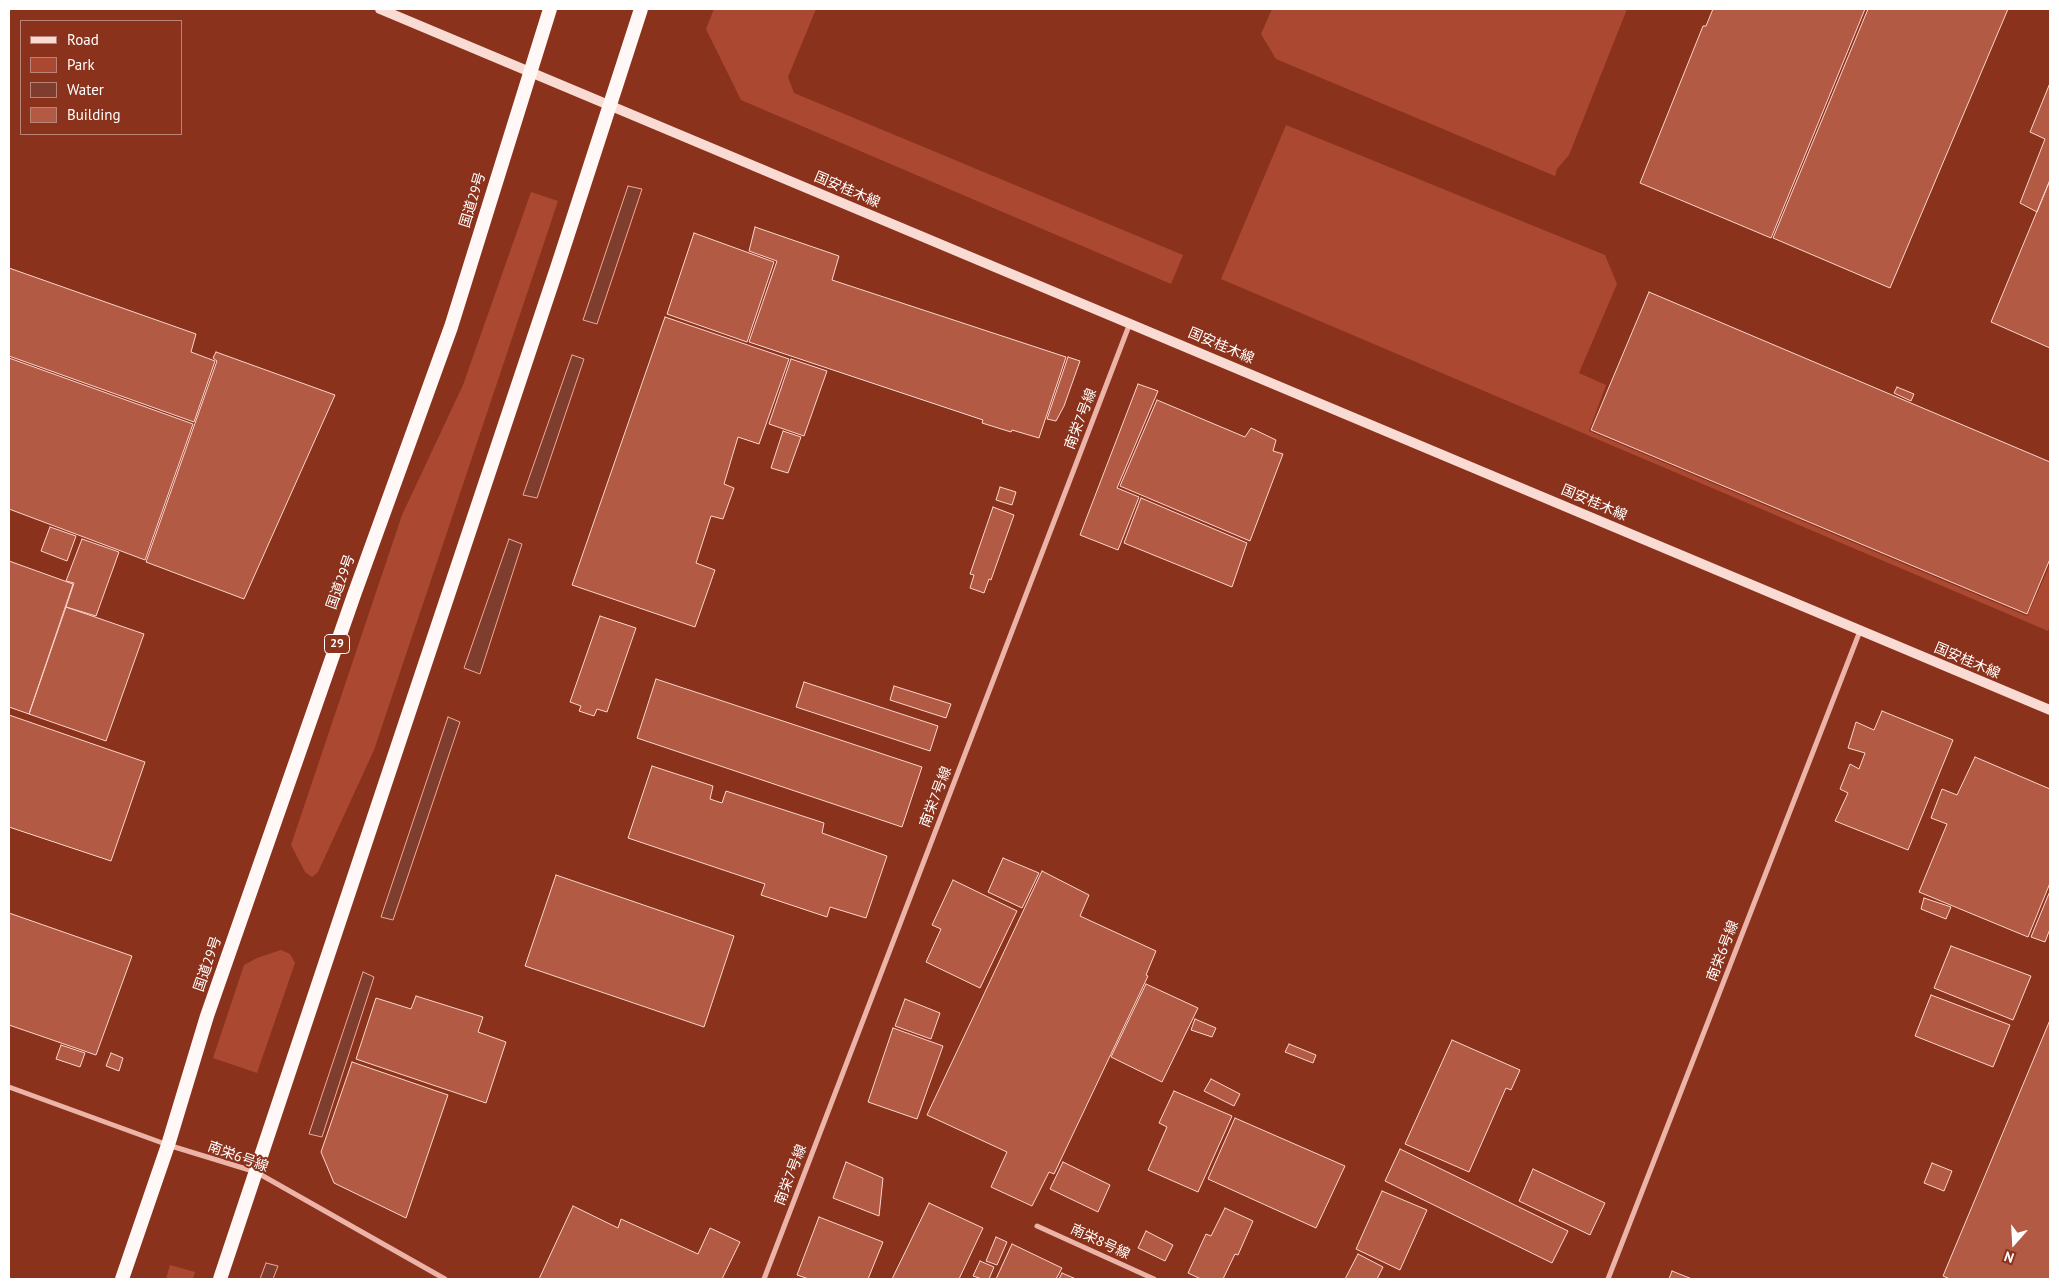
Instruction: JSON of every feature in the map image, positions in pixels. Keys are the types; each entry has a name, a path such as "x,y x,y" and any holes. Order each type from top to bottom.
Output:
{"highway":[{"name":"国道29号","path":"122,1279 168,1145 207,1016 354,595 451,327 550,9"},
{"path":"220,1279 641,9"}],"main road":[{"name":"国安桂木線","path":"380,9 2050,710"}],"street":[{"name":"南栄7号線","path":"764,1279 1130,323"},
{"name":"南栄6号線","path":"1608,1279 1860,630"},
{"name":"南栄6号線","path":"9,1087 168,1145 256,1172 445,1279"},
{"name":"南栄8号線","path":"1037,1226 1154,1279"}],"green space":[{"path":"714,9 816,9 788,77 794,93 1183,255 1171,284 741,100 706,29"},
{"path":"1272,9 1627,9 1569,155 1557,169 1555,176 1276,59 1261,34"},
{"path":"1286,125 1605,255 1617,284 1579,373 1606,385 1589,431 2027,616 2049,567 2050,626 2048,631 1221,279"},
{"path":"531,192 558,201 374,750 318,872 312,877 305,872 291,845 402,515 463,385"},
{"path":"281,950 290,954 295,963 257,1073 213,1058 244,965 257,958"},
{"path":"170,1265 195,1272 193,1279 166,1279"}],"water":[{"path":"628,186 642,189 597,324 583,320"},
{"path":"572,355 584,359 537,498 523,495"},
{"path":"509,539 522,544 480,674 464,668"},
{"path":"448,717 460,722 393,920 381,917"},
{"path":"363,972 374,977 322,1137 309,1134"},
{"path":"266,1263 278,1266 273,1279 260,1279"}],"building":[{"path":"1713,9 1865,9 1771,238 1640,183 1703,26 1706,26"},
{"path":"1868,9 2008,9 1890,288 1773,238"},
{"path":"2050,83 2050,180 2037,212 2020,203 2045,139 2030,132"},
{"path":"2050,180 2050,348 1991,322"},
{"path":"755,227 839,256 832,280 1066,357 1039,438 982,423 983,420 749,342 777,261 749,251"},
{"path":"694,233 774,262 747,342 667,314"},
{"path":"9,268 196,334 191,352 215,361 194,422 9,356"},
{"path":"1649,292 2050,462 2050,559 2027,614 1591,430"},
{"path":"665,317 789,359 759,444 738,437 724,484 734,488 723,519 711,516 696,563 715,570 695,627 572,585"},
{"path":"216,352 335,395 244,599 146,562 217,361 213,358"},
{"path":"1068,357 1080,361 1064,406 1056,421 1047,419"},
{"path":"9,358 193,424 145,560 9,509"},
{"path":"791,359 827,371 804,436 769,424"},
{"path":"1138,384 1158,391 1117,488 1139,497 1118,550 1080,535"},
{"path":"1897,387 1914,394 1911,401 1894,393"},
{"path":"1157,400 1245,437 1251,428 1276,440 1273,451 1283,454 1250,541 1120,486"},
{"path":"783,431 801,437 788,473 771,468"},
{"path":"1000,487 1016,492 1012,505 996,500"},
{"path":"1141,498 1247,543 1232,587 1124,543"},
{"path":"993,507 1014,515 991,580 989,579 984,593 970,588 974,575 970,574"},
{"path":"50,527 76,536 67,561 41,551"},
{"path":"82,539 119,552 96,616 66,607 74,583 66,581"},
{"path":"9,561 73,584 29,714 9,707"},
{"path":"66,607 144,634 106,741 29,714"},
{"path":"600,616 636,628 607,712 597,709 594,716 579,711 581,706 570,702"},
{"path":"656,679 922,767 902,827 637,738"},
{"path":"804,682 938,726 930,751 796,707"},
{"path":"894,686 951,704 946,718 890,700"},
{"path":"1882,711 1953,740 1908,850 1835,821 1848,793 1840,789 1850,764 1859,769 1865,753 1848,748 1856,722 1874,730"},
{"path":"9,715 145,762 111,861 9,827"},
{"path":"1975,757 2050,789 2050,883 2028,937 1919,892 1947,824 1931,818 1942,789 1957,795"},
{"path":"652,766 713,786 710,799 722,803 726,791 824,823 822,833 887,856 866,918 830,907 827,917 761,895 765,884 628,838"},
{"path":"1003,858 1039,873 1022,908 988,892"},
{"path":"1042,871 1089,895 1080,916 1156,951 1146,975 1148,976 1054,1174 1049,1172 1032,1206 991,1187 1007,1152 927,1115"},
{"path":"556,875 734,936 704,1027 525,966"},
{"path":"953,880 1017,911 980,988 926,962 941,929 932,925"},
{"path":"2050,891 2050,929 2045,942 2031,937"},
{"path":"1924,898 1951,907 1946,919 1921,909"},
{"path":"9,913 132,956 96,1055 9,1025"},
{"path":"1951,946 2031,976 2013,1020 1934,988"},
{"path":"1146,984 1198,1008 1162,1082 1111,1057"},
{"path":"1931,995 2010,1025 1993,1067 1915,1036"},
{"path":"416,996 483,1017 478,1032 506,1042 486,1103 356,1059 376,998 411,1009"},
{"path":"905,999 940,1013 931,1039 895,1026"},
{"path":"1195,1019 1216,1028 1212,1037 1191,1030"},
{"path":"2050,1020 2050,1279 1950,1279 1943,1276"},
{"path":"893,1028 943,1046 917,1119 868,1102"},
{"path":"1452,1040 1520,1070 1511,1090 1506,1088 1469,1172 1405,1144"},
{"path":"1289,1044 1316,1055 1313,1063 1285,1052"},
{"path":"61,1045 85,1053 80,1067 56,1059"},
{"path":"111,1053 123,1058 119,1071 106,1066"},
{"path":"352,1062 448,1095 406,1218 334,1183 321,1152"},
{"path":"1211,1079 1240,1094 1234,1106 1204,1091"},
{"path":"1174,1091 1232,1116 1198,1192 1148,1170 1167,1127 1159,1123"},
{"path":"1235,1118 1345,1166 1316,1228 1208,1179"},
{"path":"1400,1149 1568,1231 1552,1263 1385,1181"},
{"path":"846,1162 883,1178 879,1216 833,1198"},
{"path":"1063,1162 1110,1185 1098,1212 1050,1189"},
{"path":"1932,1163 1952,1171 1944,1191 1924,1183"},
{"path":"1533,1169 1605,1203 1590,1235 1519,1201"},
{"path":"1382,1191 1427,1210 1400,1270 1356,1249"},
{"path":"929,1203 983,1228 959,1279 892,1279"},
{"path":"573,1206 618,1228 621,1219 698,1254 710,1228 740,1242 722,1279 539,1279"},
{"path":"1225,1208 1253,1221 1238,1255 1235,1254 1223,1279 1201,1279 1188,1273 1206,1234 1211,1236"},
{"path":"819,1217 883,1242 868,1279 809,1279 797,1275"},
{"path":"1146,1231 1173,1245 1165,1261 1138,1248"},
{"path":"996,1237 1007,1242 997,1265 986,1261"},
{"path":"1012,1244 1062,1268 1056,1279 996,1279"},
{"path":"1358,1254 1383,1267 1377,1279 1345,1279"},
{"path":"980,1261 994,1267 989,1279 973,1276"},
{"path":"1672,1271 1692,1279 1669,1279"},
{"path":"1062,1273 1076,1279 1059,1279"}]}
